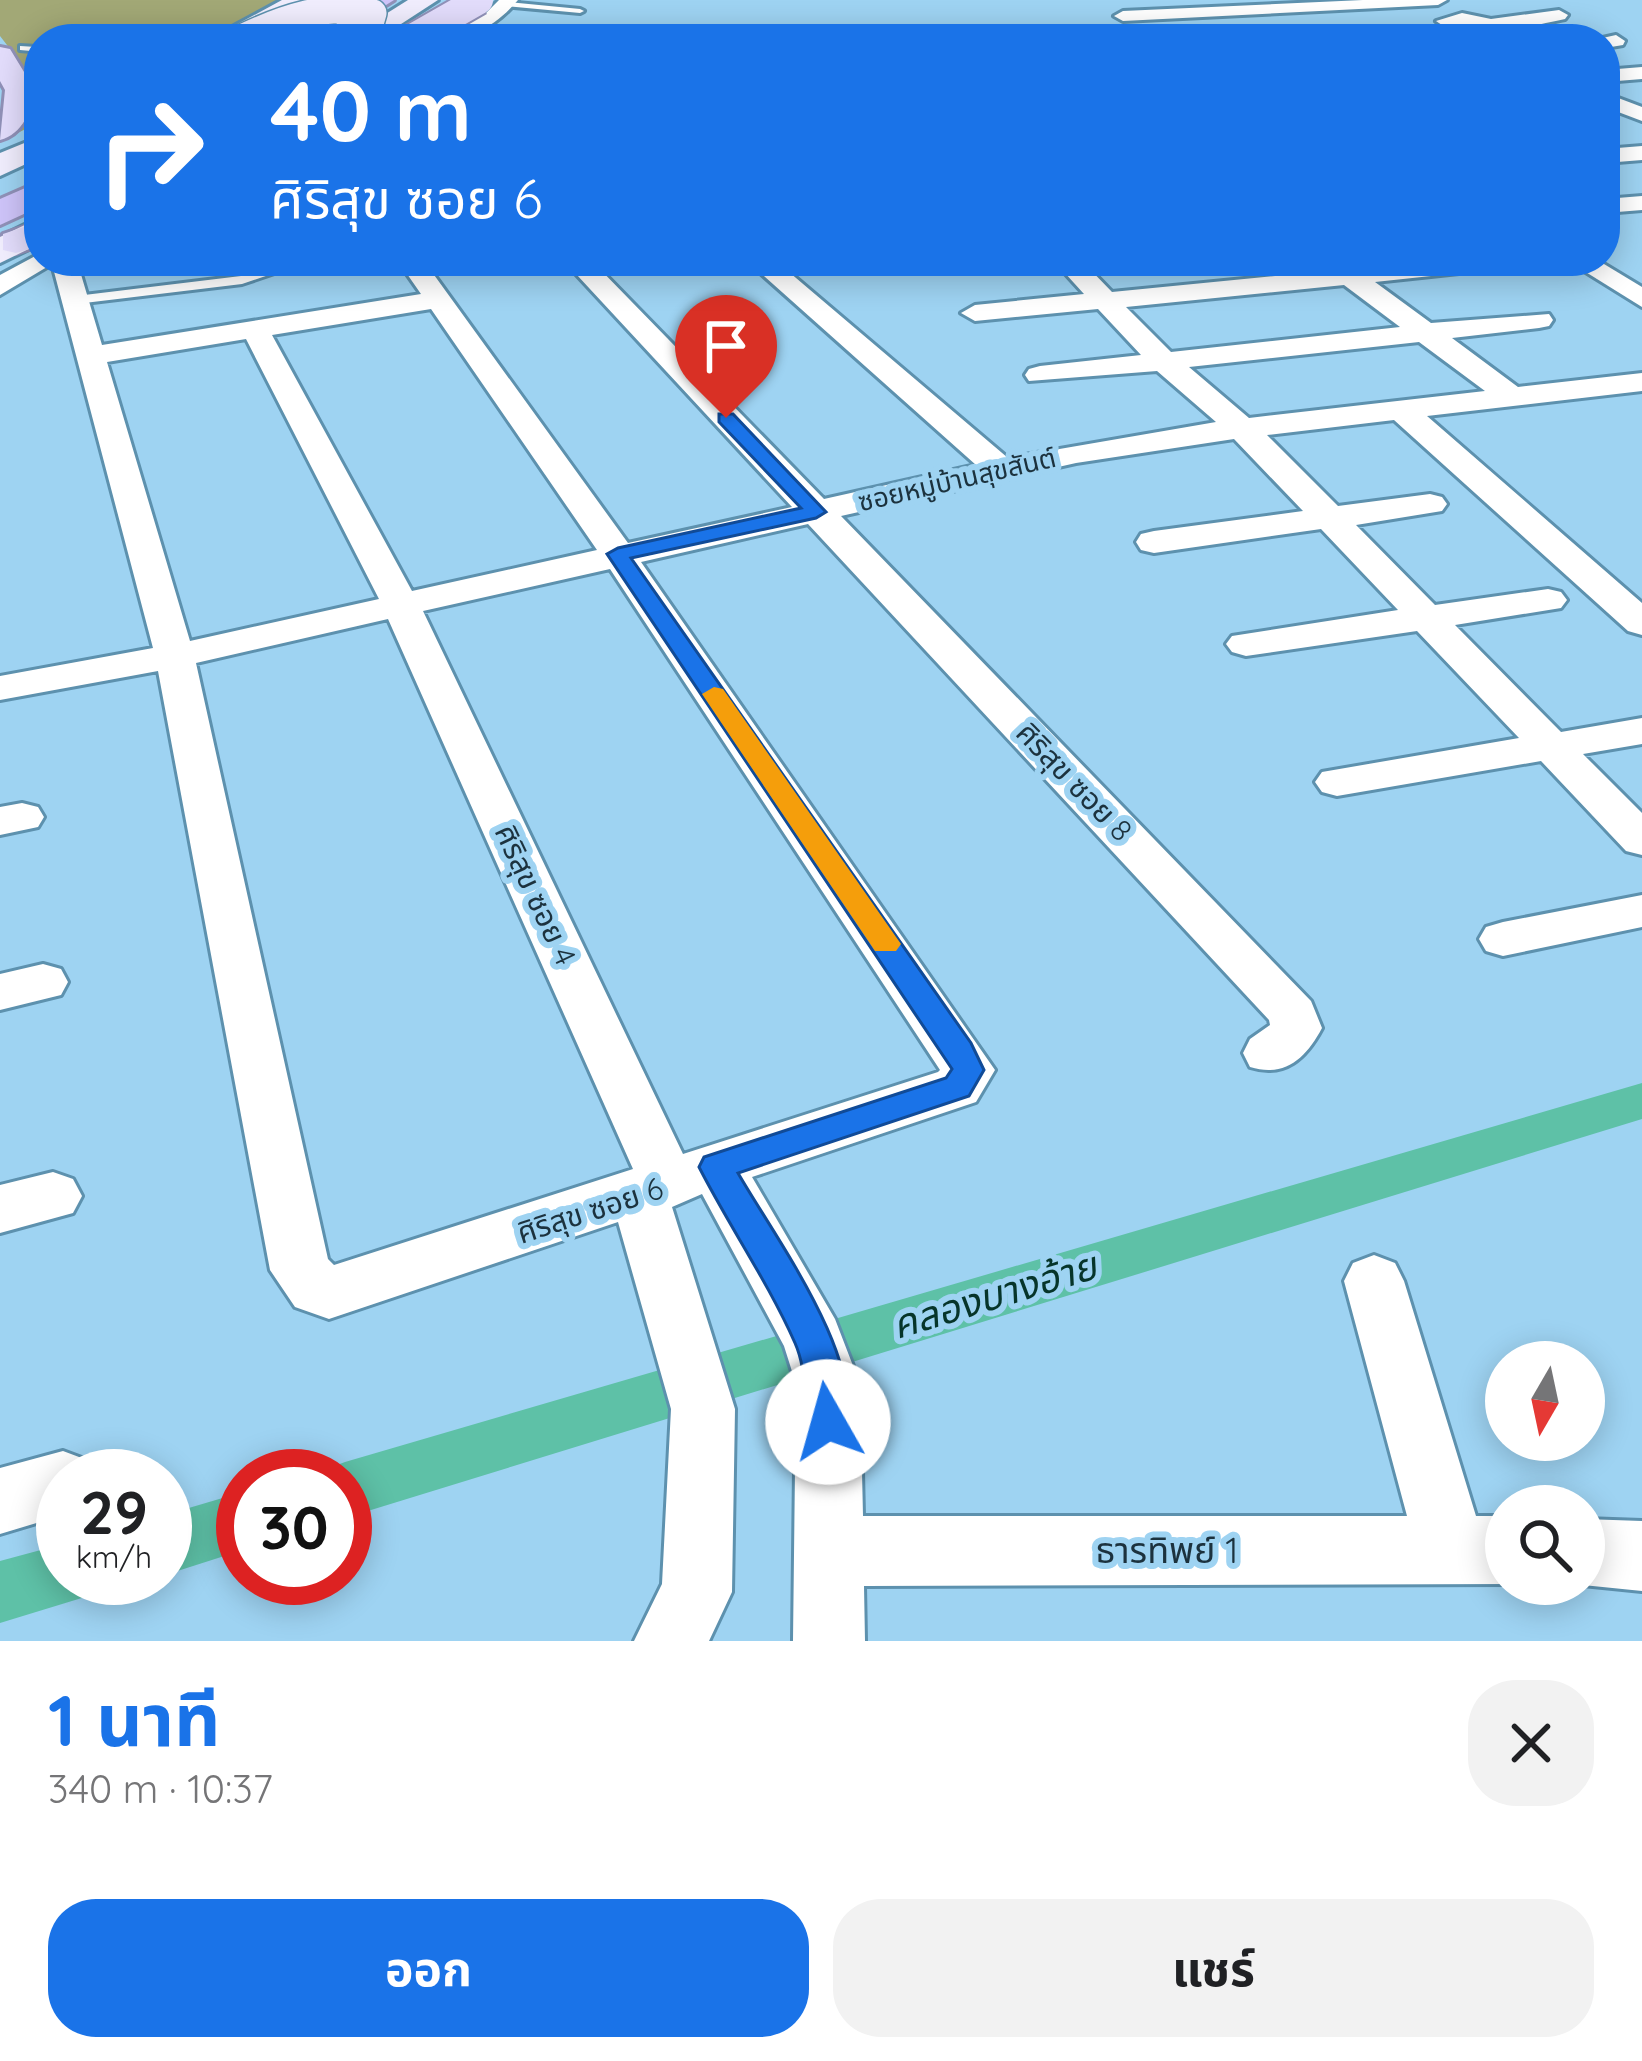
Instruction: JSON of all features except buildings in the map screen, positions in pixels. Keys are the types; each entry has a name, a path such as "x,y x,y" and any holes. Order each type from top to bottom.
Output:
{"highway":[{"path":"295,24 340,0"},
{"path":"339,24 381,0"}],"main road":[{"path":"253,24 301,0"},
{"path":"385,24 426,0"},
{"path":"446,24 493,4"},
{"path":"268,24 312,8 343,6 373,13 364,24"},
{"path":"0,130 15,112 20,90 12,52"}],"street":[{"path":"1123,16 1438,0"},
{"path":"1419,1 1465,24"},
{"path":"467,24 493,4"},
{"path":"1485,24 1559,15"},
{"path":"0,287 19,238"},
{"path":"69,276 175,656"},
{"path":"424,276 435,300 618,554"},
{"path":"591,276 816,512"},
{"path":"777,276 1000,470"},
{"path":"1081,276 1164,362 1242,428 1642,840"},
{"path":"975,313 1105,301 1282,276"},
{"path":"1349,276 1515,398"},
{"path":"1605,276 1642,299"},
{"path":"1612,280 1642,277"},
{"path":"88,356 435,300"},
{"path":"1040,375 1539,320"},
{"name":"ศิริสุข ซอย 4","path":"255,329 400,605 675,1182"},
{"name":"ซอยหมู่บ้านสุขสันต์","path":"0,688 175,656 1000,470 1242,428 1642,383"},
{"path":"1403,411 1642,623"},
{"path":"1154,542 1430,504"},
{"name":"ศิริสุข ซอย 8","path":"816,512 1294,1017 1294,1037 1269,1053"},
{"name":"ศิริสุข ซอย 6","path":"175,656 299,1270 316,1288 342,1292 965,1082 967,1062 618,554"},
{"path":"1246,644 1548,600"},
{"path":"1337,782 1642,731"},
{"path":"1503,939 1642,911"},
{"path":"675,1182 781,1281 813,1339 828,1384 829,1641"},
{"path":"670,1641 697,1592 703,1409 667,1288 675,1182"},
{"path":"1373,1281 1478,1550"},
{"path":"0,1502 36,1491"},
{"name":"ธารทิพย์ 1","path":"828,1550 1478,1550"},
{"path":"1605,1555 1642,1556"}],"lane":[{"path":"493,4 580,11"},
{"path":"76,300 255,276"}],"green space":[{"path":"0,0 283,0 233,24 24,24 24,67 0,36"},
{"path":"24,117 24,130 8,138"}],"waterway":[{"name":"คลองบางอ้าย","path":"372,1482 1642,1101"},
{"name":"คลองบางอ้าย","path":"192,1537 216,1529"},
{"name":"คลองบางอ้าย","path":"0,1592 36,1582"}],"slow traffic":[{"path":"714,694 886,944"}],"route":[{"path":"726,418 816,512 618,554 960,1051 968,1070 965,1082 957,1087 716,1167 813,1339 828,1384 828,1422"}]}
